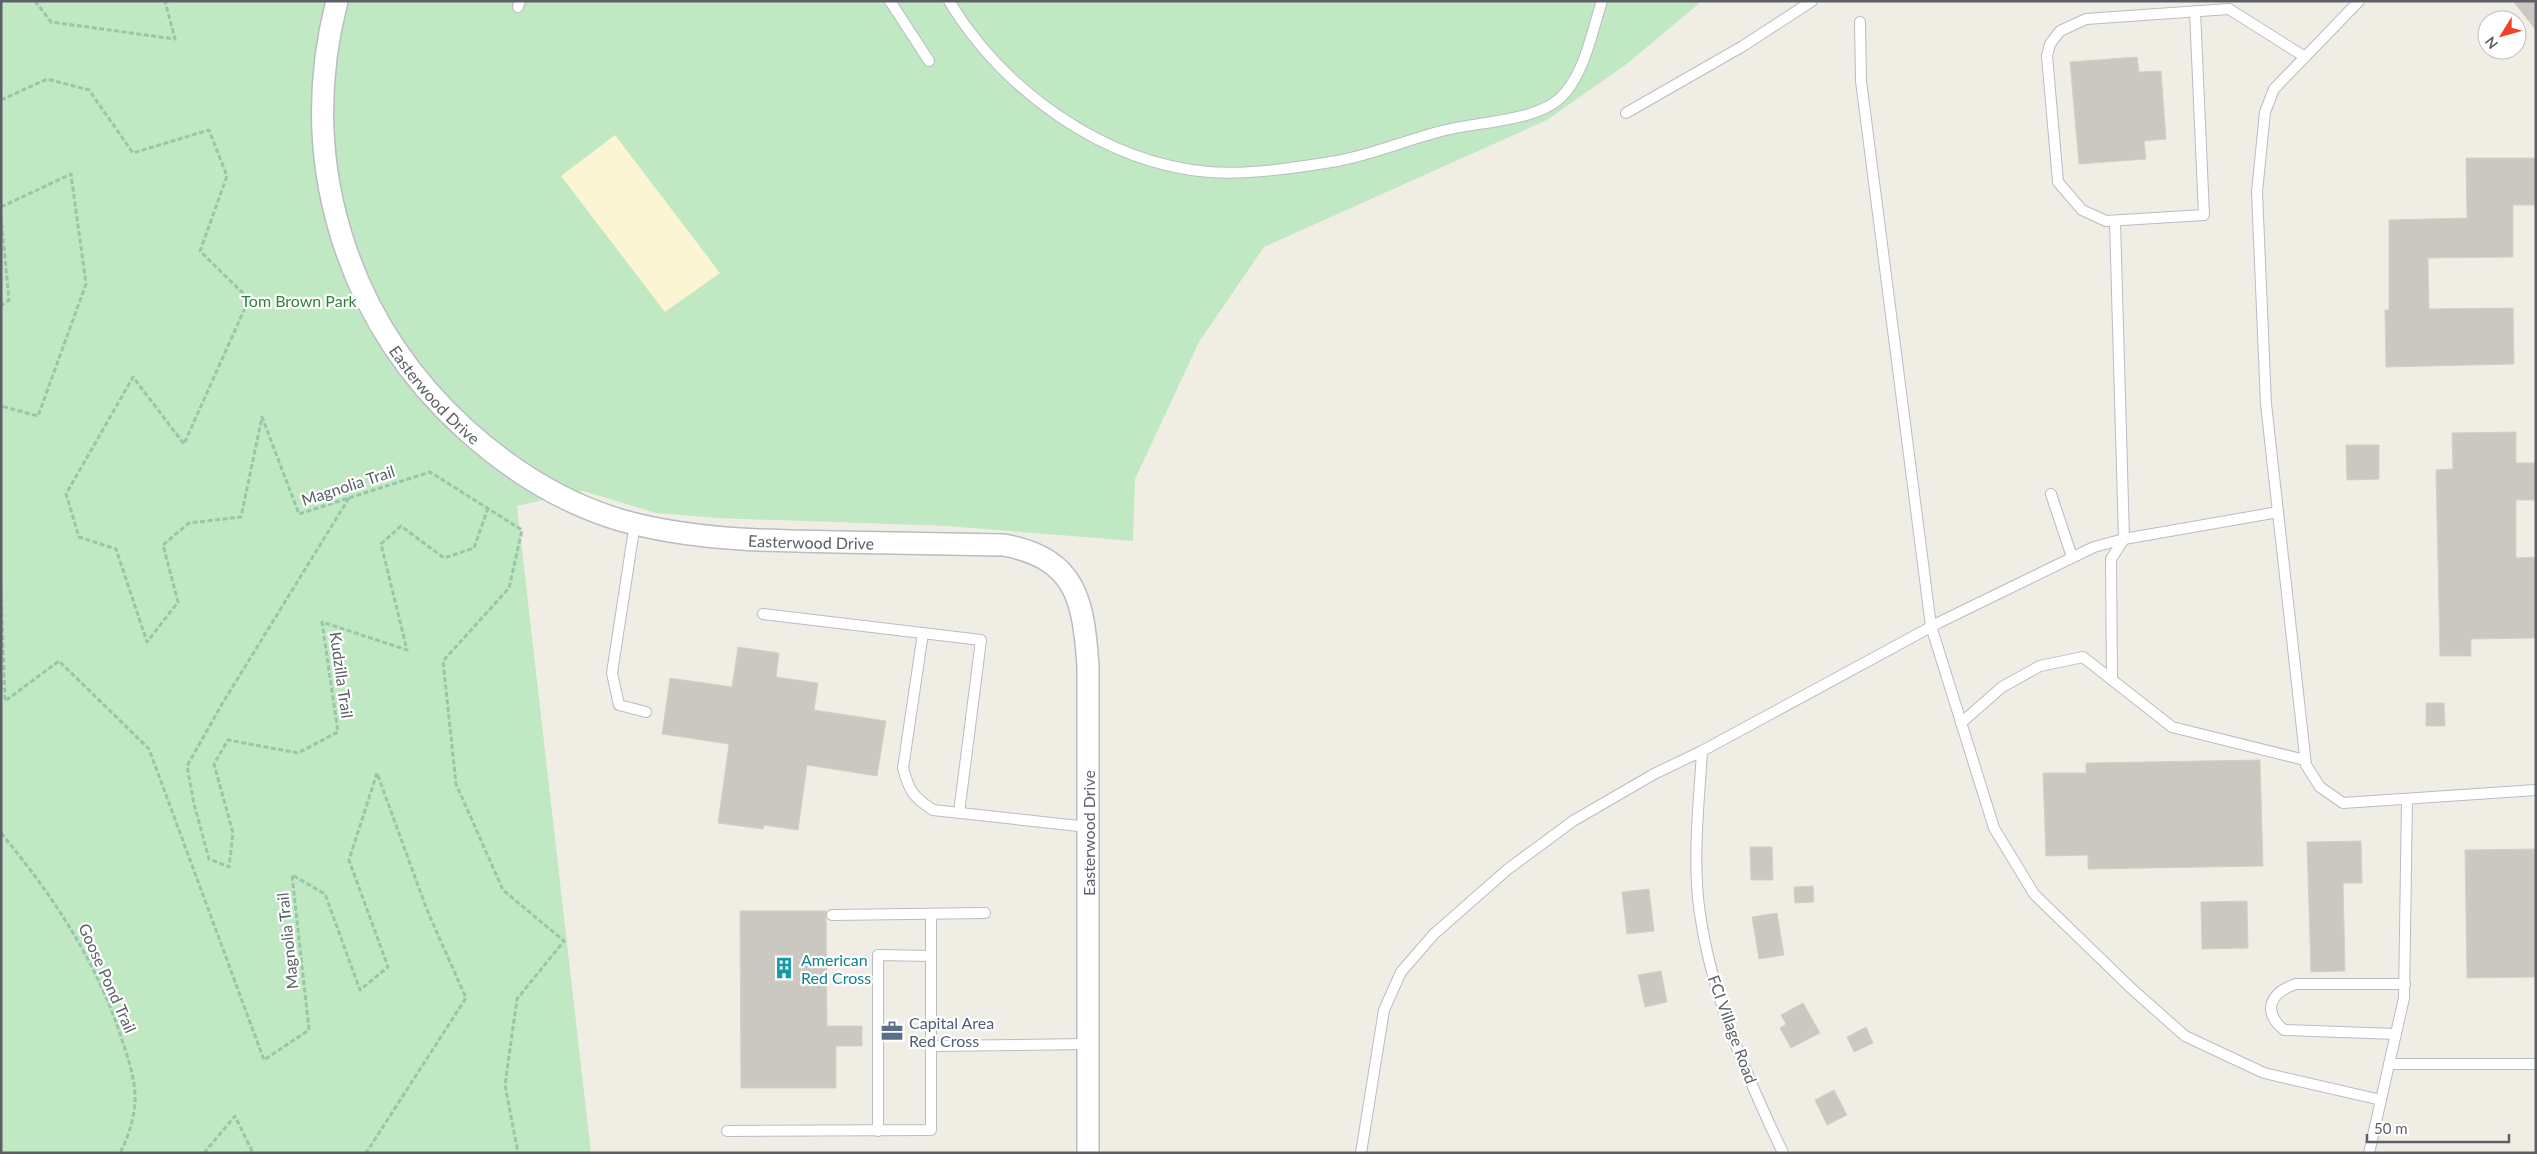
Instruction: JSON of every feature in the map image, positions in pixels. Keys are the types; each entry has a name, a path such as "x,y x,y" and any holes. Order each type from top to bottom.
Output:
{"street":[{"name":"Easterwood Drive","path":"337,1 326,67 323,144 329,191 352,272 372,312 414,377 444,410 482,445 550,492 583,508 681,534 728,539 1004,545 1024,549 1043,557 1061,572 1072,586 1081,603 1085,625 1088,665 1088,1153"}],"lane":[{"path":"890,1 929,61"},
{"path":"949,1 963,24 981,46 1016,83 1051,110 1085,132 1123,151 1173,166 1208,172 1234,172 1332,162 1384,151 1446,130 1528,114 1546,107 1565,94 1580,69 1602,1"},
{"path":"1626,112 1743,46 1812,1"},
{"path":"2359,1 2274,90 2265,112 2257,192 2266,404 2306,765 2320,787 2343,803 2536,790"},
{"path":"2195,11 2204,215 2106,221 2082,210 2058,182 2047,56 2050,44 2060,31 2086,19 2195,11 2228,9 2305,57"},
{"path":"1860,22 1861,81 1932,626 1994,828 2034,894 2132,989 2185,1036 2264,1073 2381,1100"},
{"path":"2112,680 2111,559 2124,539 2114,221"},
{"path":"2051,494 2072,557"},
{"path":"1362,1153 1384,1010 1402,972 1434,934 1500,876 1573,821 1654,774 1702,751 1932,626 2094,547 2124,539 2278,512"},
{"path":"635,523 612,673 619,705 646,712"},
{"path":"763,614 981,640 958,812"},
{"path":"923,633 903,768 907,784 915,798 933,810 1088,827"},
{"path":"1961,723 2002,687 2040,666 2083,657 2172,727 2305,760"},
{"name":"FCI Village Road","path":"1702,751 1697,865 1700,912 1709,961 1729,1027 1783,1153"},
{"path":"2369,1153 2404,998 2407,799"},
{"path":"832,915 984,913"},
{"path":"727,1131 931,1130 931,914"},
{"path":"878,1130 878,955 931,956"},
{"path":"2396,1034 2284,1030 2274,1022 2271,1015 2271,1006 2275,997 2282,989 2296,984 2405,984"},
{"path":"931,1046 1088,1044"},
{"path":"2389,1064 2536,1064"}],"path":[{"path":"35,1 51,22 175,39 165,1"},
{"name":"Magnolia Trail","path":"1,100 47,79 89,90 134,153 209,130 227,176 200,251 249,298 184,444 133,377 66,494 79,538 116,549 147,642 178,602 163,545 189,523 241,517 262,417 298,514 430,472 522,530 509,588 443,661 456,784 503,890 564,941 517,999 505,1085 518,1153"},
{"path":"1,207 71,174 86,284 38,416 1,406"},
{"path":"1,216 10,300 1,306"},
{"name":"Kudzilla Trail","path":"349,498 222,704 187,766 194,804 209,860 229,867 233,833 214,764 228,740 298,752 338,732 322,622 407,650 381,544 401,526 444,558 474,548 488,508"},
{"name":"Magnolia Trail","path":"1,590 5,701 59,661 150,750 264,1060 309,1030 292,875 325,894 360,990 388,968 349,860 377,773 428,910 466,998 366,1153"},
{"name":"Goose Pond Trail","path":"1,833 37,875 64,914 91,965 117,1024 132,1070 135,1102 127,1140 120,1153"},
{"path":"204,1153 235,1116 253,1153"}],"green space":[{"name":"Tom Brown Park","path":"1,1 1702,1 1628,63 1547,120 1264,247 1199,342 1135,479 1133,541 948,526 717,518 656,513 583,491 517,506 591,1153 1,1153"}],"sand":[{"path":"615,135 720,273 665,312 561,176"}],"building":[{"path":"2513,1 2536,1 2536,30 2527,19 2527,10 2520,10"},
{"path":"2137,57 2139,72 2161,71 2166,139 2144,141 2146,159 2079,164 2070,62"},
{"path":"2466,158 2536,158 2536,205 2513,205 2513,257 2428,258 2429,309 2513,308 2514,364 2386,367 2385,310 2389,310 2389,220 2467,218"},
{"path":"2516,432 2516,463 2536,463 2536,500 2516,500 2516,558 2535,557 2536,638 2471,639 2471,656 2440,656 2436,470 2453,469 2452,433"},
{"path":"2346,445 2379,445 2379,479 2347,480"},
{"path":"738,647 779,653 776,677 818,683 814,710 886,721 877,776 807,765 798,830 764,825 763,829 718,823 729,744 662,734 670,678 732,687"},
{"path":"2426,703 2444,703 2445,726 2426,726"},
{"path":"2260,760 2263,866 2088,869 2088,855 2046,856 2043,773 2086,773 2086,763"},
{"path":"2361,841 2362,883 2343,883 2345,971 2311,972 2307,842"},
{"path":"1750,847 1772,847 1773,880 1751,880"},
{"path":"2536,849 2536,977 2467,978 2465,850"},
{"path":"1813,886 1814,902 1795,903 1794,887"},
{"path":"1649,889 1654,931 1627,934 1622,892"},
{"path":"2247,901 2248,948 2202,949 2201,902"},
{"name":"American Red Cross","path":"740,911 826,911 827,1026 862,1026 862,1046 836,1046 836,1088 741,1088"},
{"path":"1777,913 1784,955 1759,959 1752,917"},
{"path":"1661,971 1667,1002 1645,1007 1638,975"},
{"path":"1803,1003 1820,1033 1791,1048 1780,1028 1786,1024 1781,1015"},
{"path":"1866,1027 1873,1043 1854,1052 1847,1037"},
{"path":"1834,1090 1847,1115 1827,1125 1815,1100"}],"place":[{"name":"American Red Cross","path":"784,968"},
{"name":"Capital Area Red Cross","path":"892,1031"}]}
